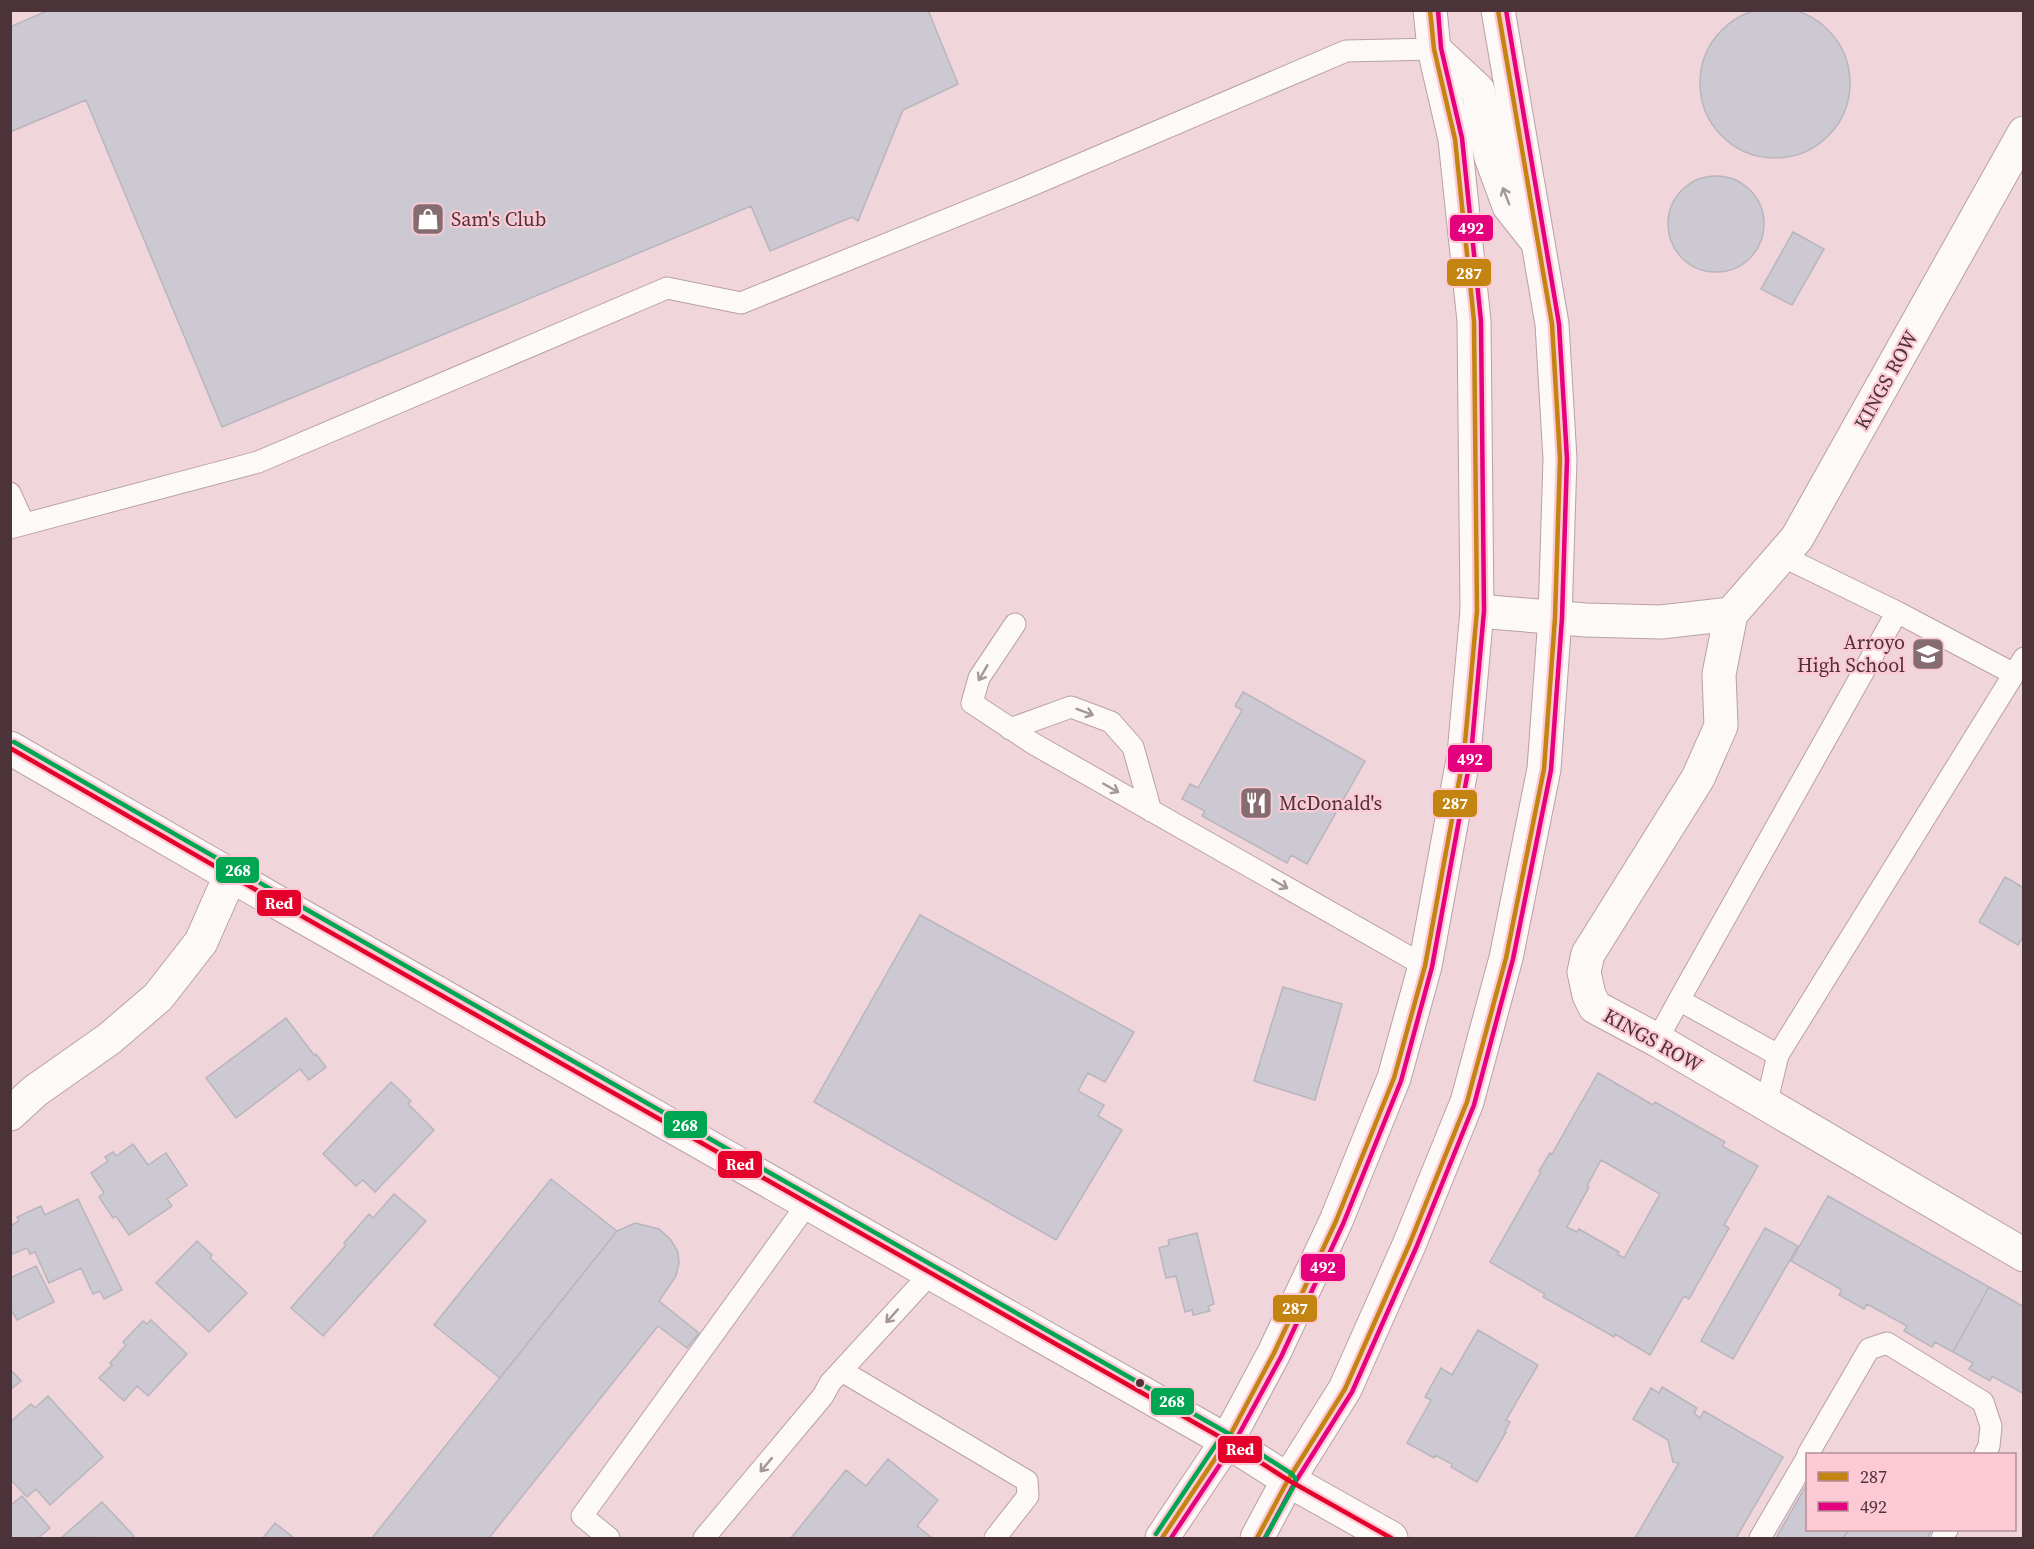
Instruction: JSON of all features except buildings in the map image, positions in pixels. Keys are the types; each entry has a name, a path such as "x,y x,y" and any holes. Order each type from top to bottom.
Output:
{"main road":[{"path":"1162,1539 1227,1441 1274,1353 1336,1221 1394,1078 1425,966 1464,754 1477,611 1474,321 1455,140 1434,49 1430,10"},
{"path":"1257,1539 1288,1480 1345,1389 1409,1245 1467,1102 1506,958 1544,769 1555,618 1560,459 1552,324 1498,10"},
{"path":"1434,49 1478,90 1491,157 1509,206 1539,244"},
{"name":"KINGS ROW","path":"2024,134 1797,538 1731,614 1719,674 1721,726 1698,778 1588,954 1584,972 1595,1007 1656,1040 2024,1255"},
{"path":"1477,611 1555,618 1661,622 1731,614"},
{"path":"10,748 1227,1441 1288,1480 1391,1539"},
{"path":"10,1114 35,1091 109,1039 159,997 201,942 231,874"}],"lane":[{"path":"10,493 17,526 258,462 667,288 741,303 1025,188 1347,51 1434,49"},
{"path":"1767,1105 1778,1055 2019,666 1897,612 1782,556"},
{"path":"1656,1040 1897,612"},
{"path":"1015,624 979,678 972,703 1010,729 1151,811 1425,966"},
{"path":"1010,729 1071,707 1111,722 1133,747 1151,811"},
{"path":"1679,1000 1778,1055"},
{"path":"609,1539 582,1516 808,1203"},
{"path":"704,1539 842,1371 931,1273"},
{"path":"1809,1453 1869,1349 1887,1343 1983,1402 1991,1426 1986,1453"},
{"path":"842,1371 1027,1481 1028,1496 995,1539"},
{"path":"1760,1539 1806,1458"}],"transit line":[{"name":"287","path":"1162,1538 1227,1441 1274,1353 1336,1221 1394,1078 1425,966 1464,754 1477,611 1474,321 1455,139 1434,49 1430,10"},
{"name":"492","path":"1171,1538 1233,1445 1281,1357 1343,1224 1401,1081 1432,967 1471,755 1484,611 1481,321 1462,138 1441,48 1438,10"},
{"name":"287","path":"1257,1538 1288,1480 1345,1389 1409,1245 1467,1102 1506,958 1544,769 1555,618 1560,459 1552,324 1498,10"},
{"name":"492","path":"1265,1538 1294,1484 1352,1392 1416,1248 1474,1105 1513,959 1551,770 1562,618 1567,459 1559,324 1506,10"},
{"name":"268","path":"14,742 1231,1435 1295,1478 1295,1484 1265,1538"},
{"name":"Red","path":"10,748 1227,1441 1288,1480 1391,1538"},
{"name":"268","path":"1156,1534 1221,1437"}],"place":[{"name":"Sam's Club","path":"428,219"},
{"name":"Arroyo High School","path":"1928,654"},
{"name":"McDonald's","path":"1256,803"}]}
